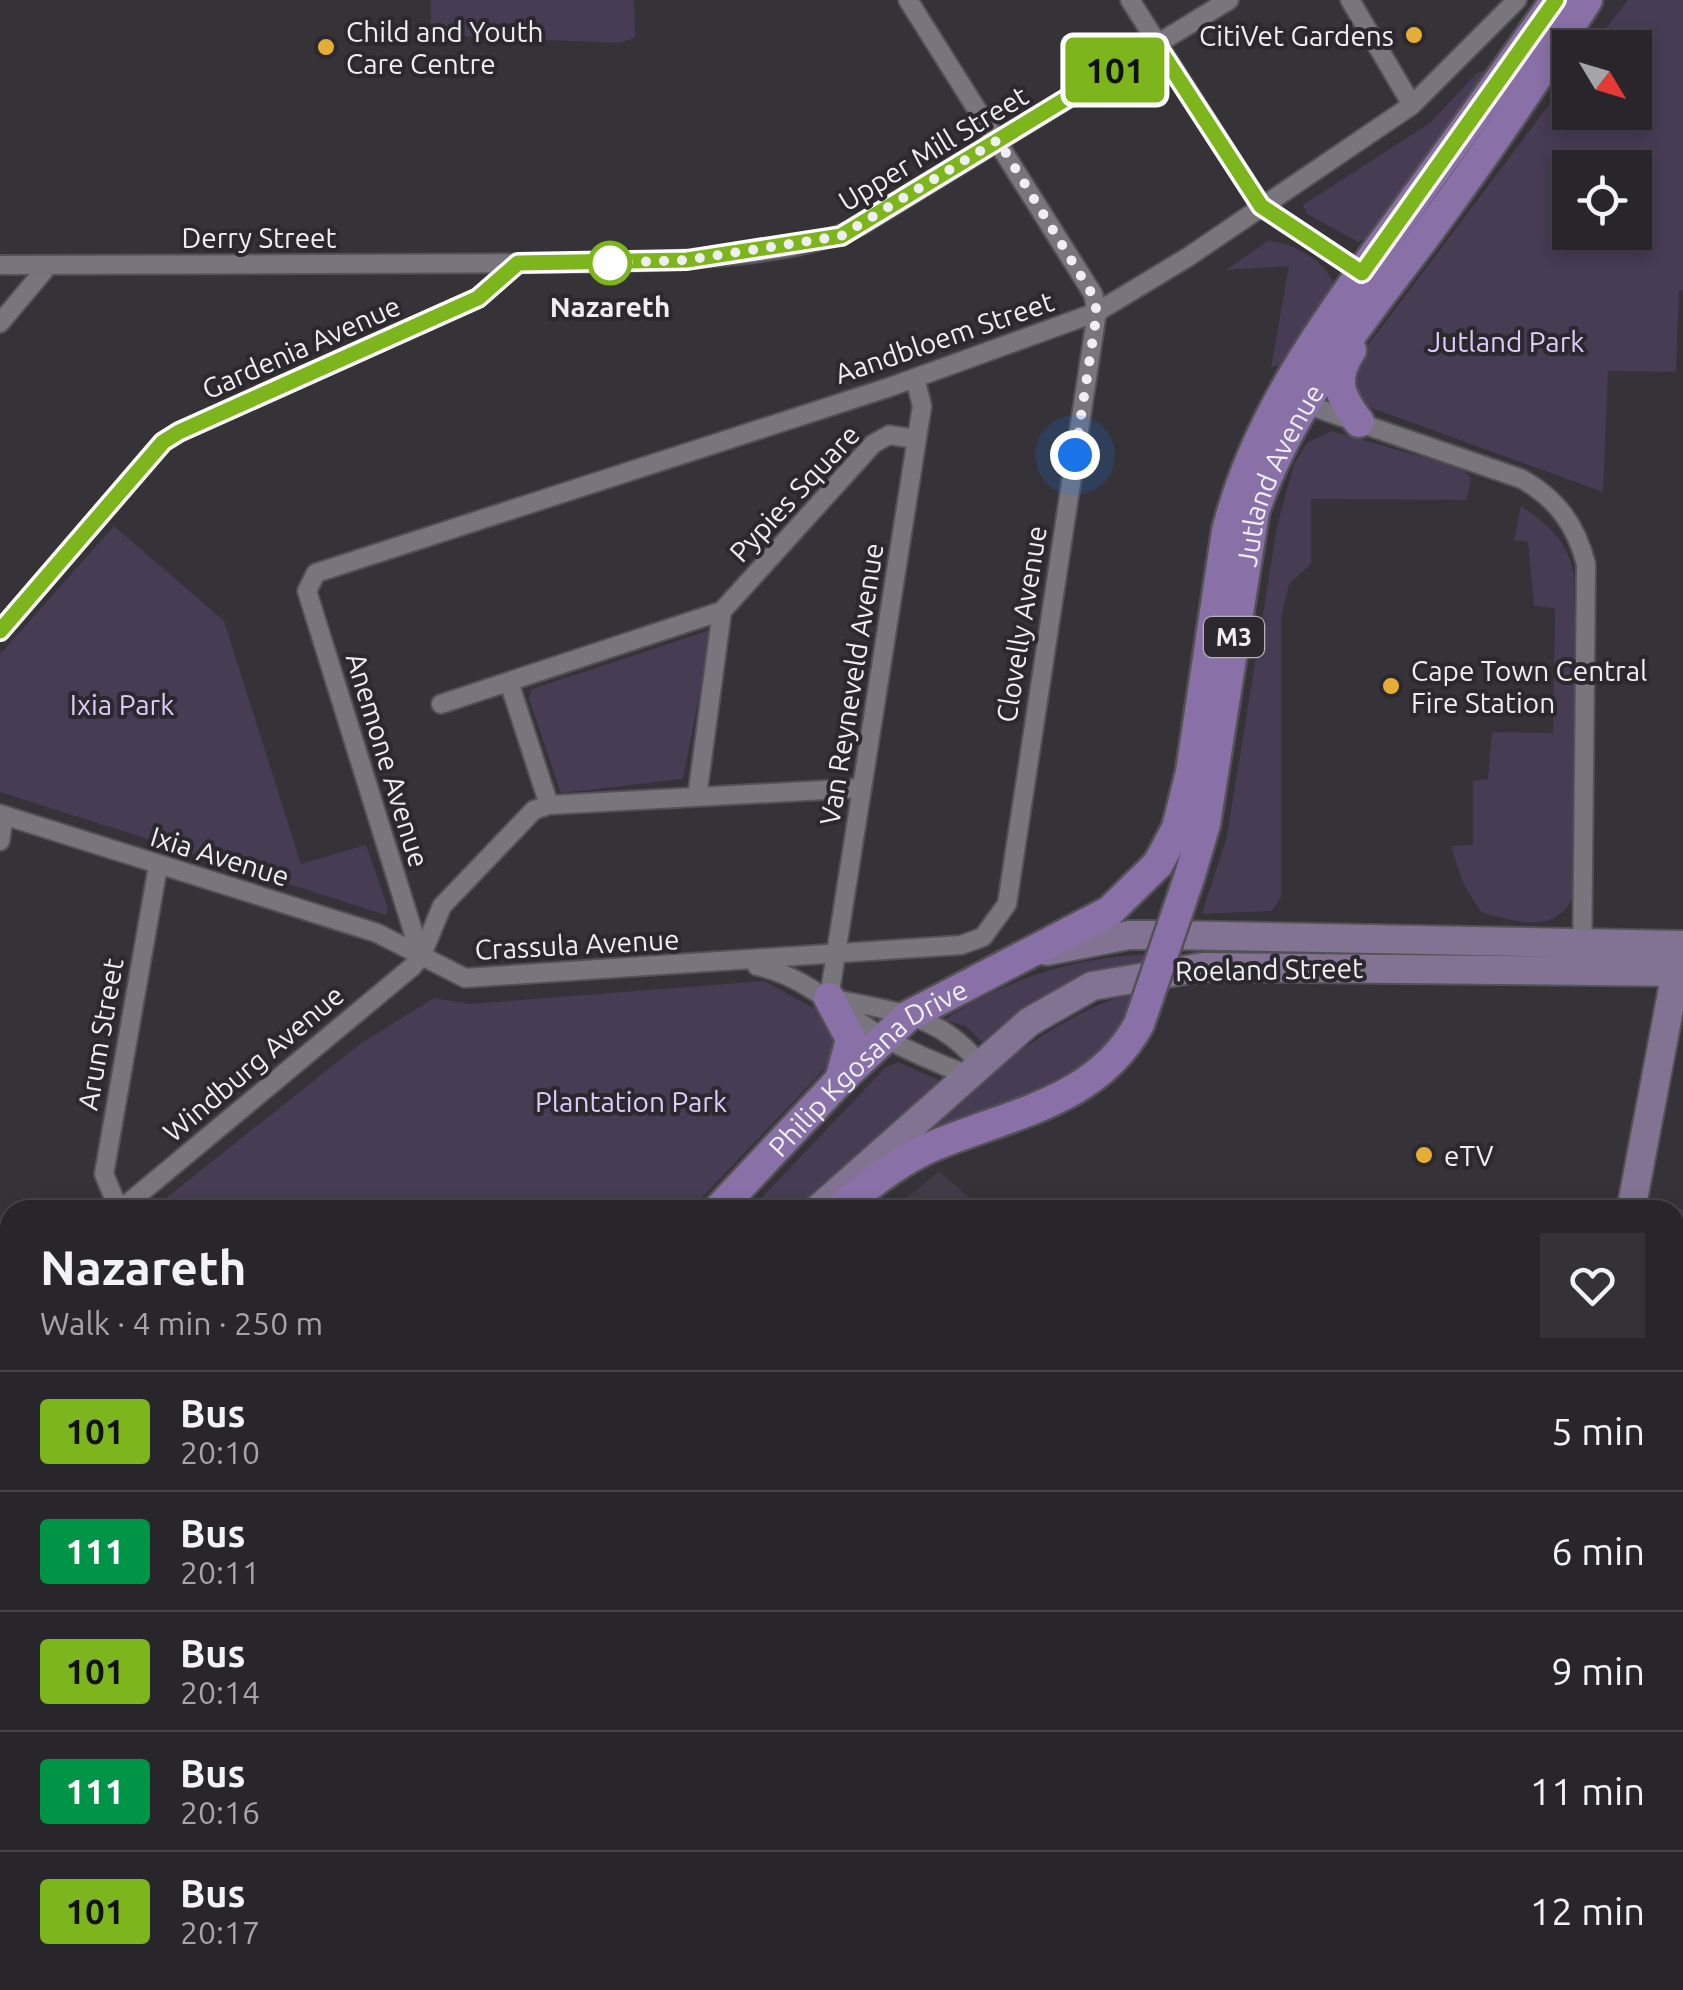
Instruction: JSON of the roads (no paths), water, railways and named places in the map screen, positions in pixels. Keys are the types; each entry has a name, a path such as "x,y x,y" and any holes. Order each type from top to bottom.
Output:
{"main road":[{"name":"Jutland Avenue","path":"1036,954 1124,900 1145,880 1170,844 1191,772 1234,502 1291,400 1374,281 1556,0"},
{"name":"Jutland Avenue","path":"852,1200 930,1147 1088,1083 1121,1054 1139,1024 1205,824 1254,512 1291,400 1366,316 1374,281 1497,139 1586,0"},
{"path":"1360,422 1344,402 1339,380 1340,366 1364,330 1366,316"},
{"name":"Roeland Street","path":"1036,954 1102,939 1170,934 1681,958"},
{"name":"Philip Kgosana Drive","path":"727,1200 840,1080 908,1016 985,973 1036,954"},
{"name":"Roeland Street","path":"829,1200 1029,1022 1070,996 1158,971 1203,967 1582,956"},
{"path":"1633,1200 1681,958"},
{"path":"829,998 851,1039 840,1080"}],"street":[{"path":"908,0 1092,294 1097,312"},
{"path":"1130,0 1261,206 1374,281"},
{"name":"Upper Mill Street","path":"518,263 687,260 841,236 1230,0"},
{"path":"1350,0 1412,105"},
{"name":"Aandbloem Street","path":"311,578 321,570 915,378 1097,312 1188,258 1412,105 1516,0"},
{"name":"Derry Street","path":"0,265 518,263"},
{"name":"Gardenia Avenue","path":"0,631 163,442 478,298 518,263"},
{"path":"0,323 48,266"},
{"name":"Clovelly Avenue","path":"983,936 1006,904 1097,312"},
{"name":"Van Reyneveld Avenue","path":"829,998 922,402 915,378"},
{"path":"1291,400 1522,479 1554,500 1580,540 1586,564 1582,956"},
{"name":"Pypies Square","path":"442,704 722,610 872,444 890,435 916,439"},
{"name":"Anemone Avenue","path":"311,578 308,591 421,957"},
{"path":"697,797 722,610"},
{"path":"509,682 549,804"},
{"path":"421,957 442,906 529,815 549,804 862,788"},
{"path":"0,841 2,815"},
{"name":"Ixia Avenue","path":"2,815 377,933 421,957"},
{"name":"Arum Street","path":"116,1200 104,1174 158,866"},
{"name":"Crassula Avenue","path":"421,957 454,974 477,980 961,946 983,936"},
{"name":"Windburg Avenue","path":"132,1200 421,957"},
{"name":"Crassula Avenue","path":"739,963 779,972 829,998 883,1037 974,1070"},
{"name":"Crassula Avenue","path":"829,998 908,1016 954,1034 974,1070"}],"place":[{"name":"CitiVet Gardens","path":"1414,35"},
{"name":"Child and Youth Care Centre","path":"326,47"},
{"name":"Nazareth","path":"610,263"},
{"name":"Cape Town Central Fire Station","path":"1391,686"},
{"name":"eTV","path":"1424,1155"}],"park label":[{"name":"Jutland Park","path":"1506,341"},
{"name":"Ixia Park","path":"122,704"},
{"name":"Plantation Park","path":"631,1101"}]}
